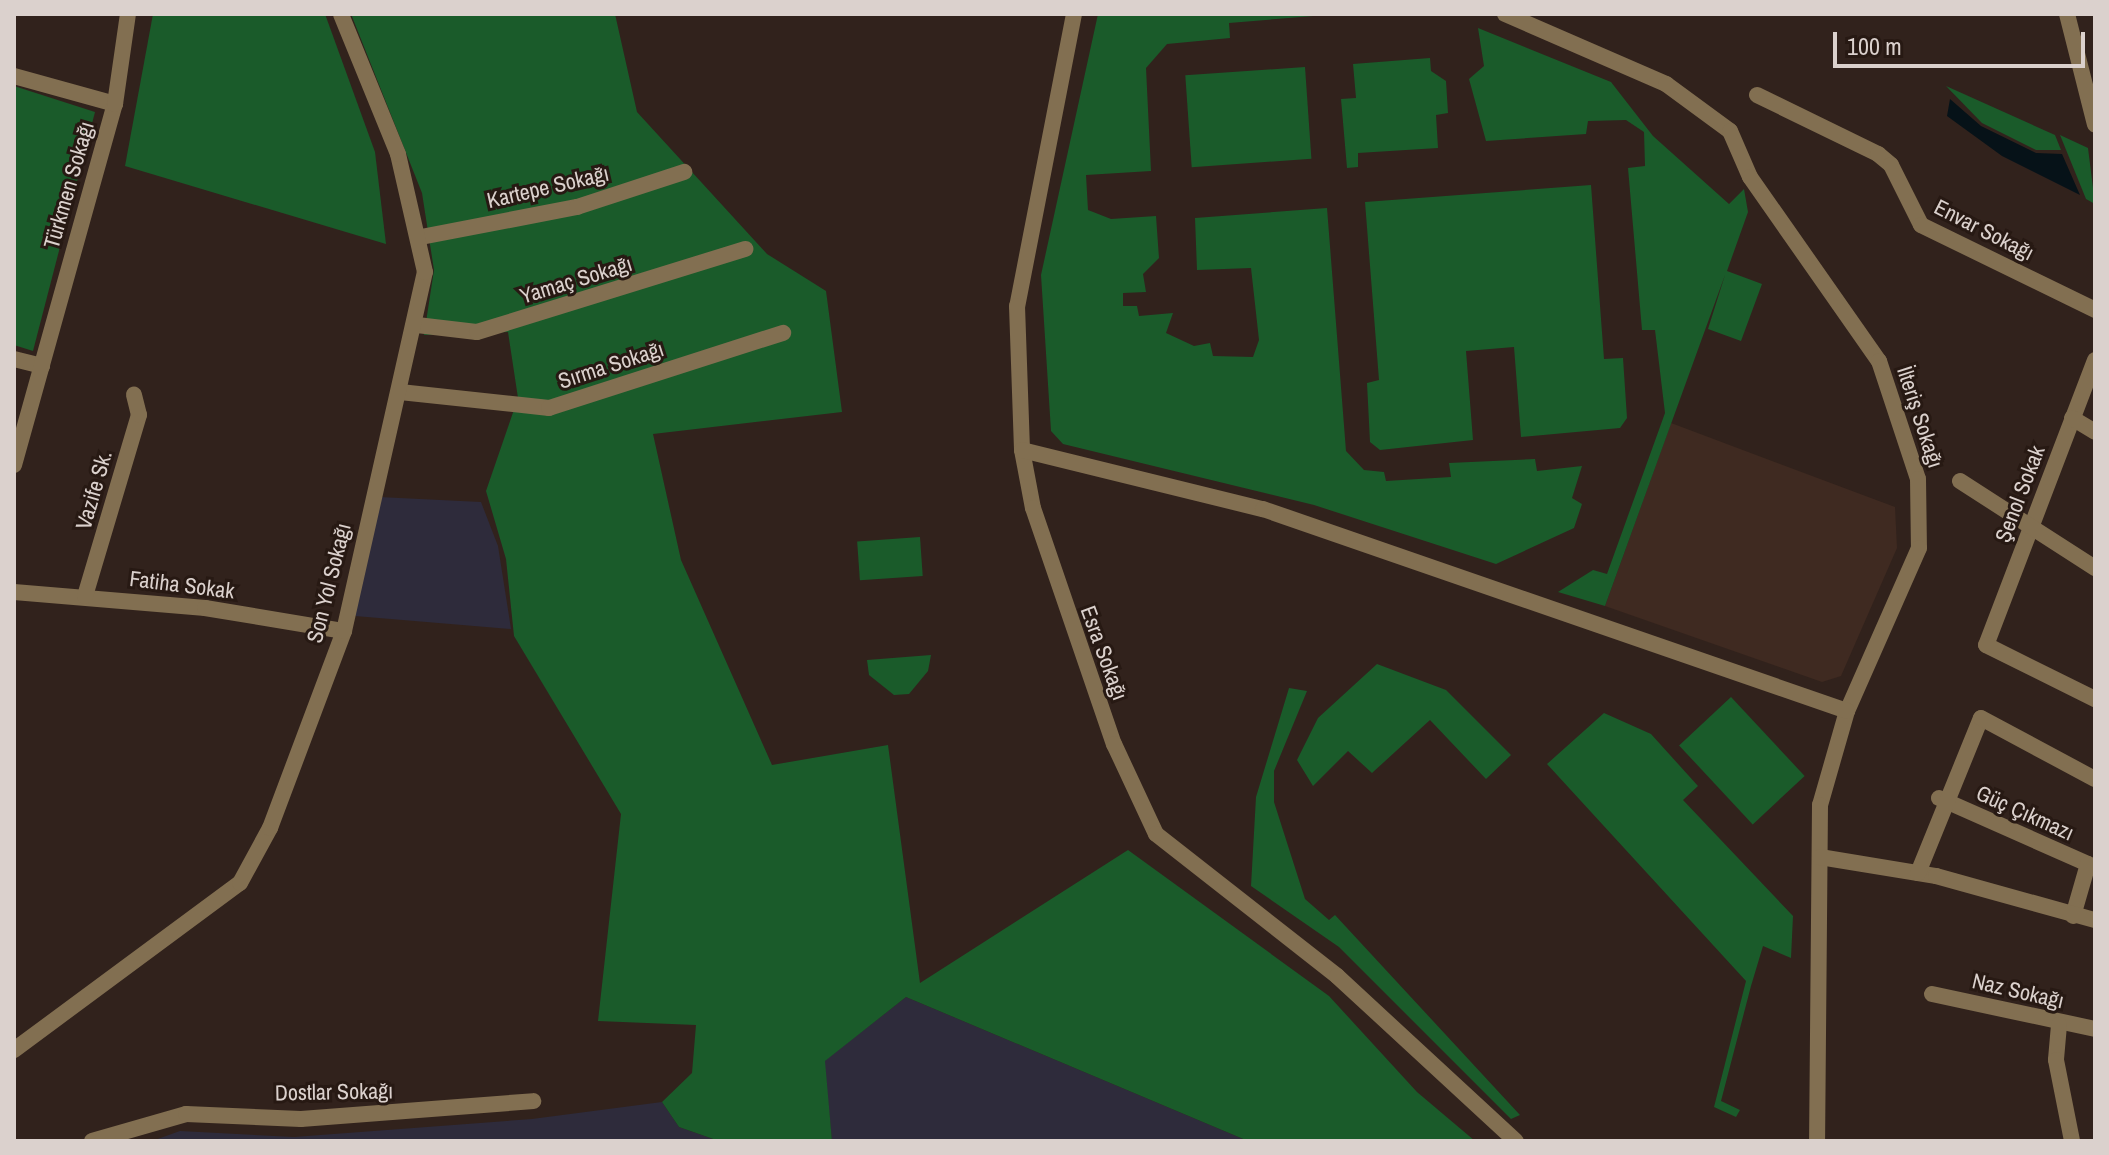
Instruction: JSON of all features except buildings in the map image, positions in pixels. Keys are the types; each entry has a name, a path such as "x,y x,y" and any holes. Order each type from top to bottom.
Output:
{"street":[{"name":"Türkmen Sokağı","path":"14,465 115,104 128,14"},
{"name":"Son Yol Sokağı","path":"14,1050 240,883 270,828 344,631 417,325 421,237 398,154 341,14"},
{"name":"Esra Sokağı","path":"1074,14 1017,306 1022,450 1064,607 1156,834 1337,976 1516,1141"},
{"name":"İlteriş Sokağı","path":"1505,14 1666,84 1730,131 1750,177 1879,361 1918,479 1919,548 1847,711 1820,805 1817,1141"},
{"path":"2067,14 2094,105 2095,125"},
{"path":"14,76 115,104"},
{"name":"Envar Sokağı","path":"1757,95 1878,154 1891,165 1921,225 2095,310"},
{"name":"Kartepe Sokağı","path":"421,237 577,207 684,172"},
{"name":"Yamaç Sokağı","path":"417,325 477,332 745,249"},
{"name":"Sırma Sokağı","path":"400,392 549,408 783,333"},
{"path":"14,359 42,366"},
{"name":"Şenol Sokak","path":"2095,360 1986,645 2095,699"},
{"name":"Vazife Sk.","path":"85,596 139,415 134,395"},
{"path":"2072,418 2095,432"},
{"path":"1022,450 1263,509 1847,711"},
{"path":"1960,481 2095,568"},
{"name":"Fatiha Sokak","path":"14,592 85,596 344,631"},
{"path":"1918,873 1942,800 1981,718 2095,779"},
{"name":"Güç Çıkmazı","path":"1942,800 2092,864 2073,916"},
{"path":"1820,857 1936,876 2095,920"},
{"name":"Naz Sokağı","path":"1932,994 2059,1025 2095,1029"},
{"path":"2059,1025 2056,1060 2072,1141"},
{"name":"Dostlar Sokağı","path":"92,1141 186,1114 301,1119 533,1101"}],"shaded area":[{"path":"1950,99 1981,126 2036,153 2062,154 2080,195 2002,156 1947,116"},
{"path":"1671,423 1895,507 1897,548 1841,676 1822,682 1605,606"},
{"path":"379,497 481,502 498,546 511,629 355,616"},
{"path":"906,997 1248,1141 832,1141 824,1061"},
{"path":"662,1102 679,1127 719,1141 152,1141 180,1131 294,1137 532,1119"}],"green space":[{"path":"153,14 325,14 375,152 386,244 125,166"},
{"path":"351,14 615,14 637,112 767,254 826,291 842,412 653,434 681,560 772,765 888,745 920,983 1128,850 1329,996 1417,1092 1475,1141 1248,1141 906,997 825,1061 832,1141 719,1141 679,1127 662,1102 692,1073 696,1025 598,1021 621,814 514,636 506,559 486,491 518,398 508,332 424,335 434,270 422,193"},
{"path":"1098,14 1338,14 1229,23 1230,38 1167,44 1146,68 1151,171 1086,175 1088,210 1111,219 1156,216 1159,258 1143,274 1146,292 1123,293 1123,306 1137,306 1139,316 1173,313 1166,333 1194,346 1210,343 1213,356 1253,357 1259,340 1251,268 1197,270 1195,218 1327,208 1346,451 1364,470 1384,472 1386,481 1451,477 1449,463 1535,459 1537,471 1582,466 1572,498 1582,504 1574,528 1496,564 1314,505 1063,444 1051,431 1041,275"},
{"path":"1478,28 1611,82 1653,136 1729,204 1744,189 1748,212 1727,271 1762,284 1741,341 1708,329 1725,275 1605,606 1558,592 1593,570 1607,574 1665,413 1655,330 1642,330 1628,168 1645,166 1644,132 1626,120 1588,121 1586,134 1486,141 1469,79 1484,66"},
{"path":"1430,58 1431,71 1446,81 1448,113 1436,115 1438,148 1358,153 1358,167 1347,168 1341,99 1356,98 1353,64"},
{"path":"1305,67 1311,159 1192,167 1185,75"},
{"path":"14,86 95,112 33,351 14,345"},
{"path":"1946,86 2055,135 2061,150 2036,150 1982,123"},
{"path":"2060,135 2088,148 2095,204 2086,199"},
{"path":"1591,185 1604,359 1623,358 1627,418 1620,428 1521,437 1514,347 1466,351 1473,440 1380,450 1370,442 1367,383 1379,380 1365,202"},
{"path":"920,537 923,576 860,580 857,541"},
{"path":"931,655 928,671 909,694 894,695 869,675 867,660"},
{"path":"1377,664 1446,690 1511,755 1486,779 1430,720 1372,773 1348,751 1313,786 1297,760 1318,718"},
{"path":"1289,688 1307,691 1274,771 1274,802 1305,899 1329,920 1335,915 1520,1115 1511,1119 1339,947 1251,886 1256,797"},
{"path":"1731,697 1805,776 1753,824 1679,745"},
{"path":"1604,713 1651,734 1698,786 1683,800 1793,916 1791,958 1763,946 1751,986 1721,1101 1740,1110 1736,1117 1714,1107 1746,981 1547,764"}]}
